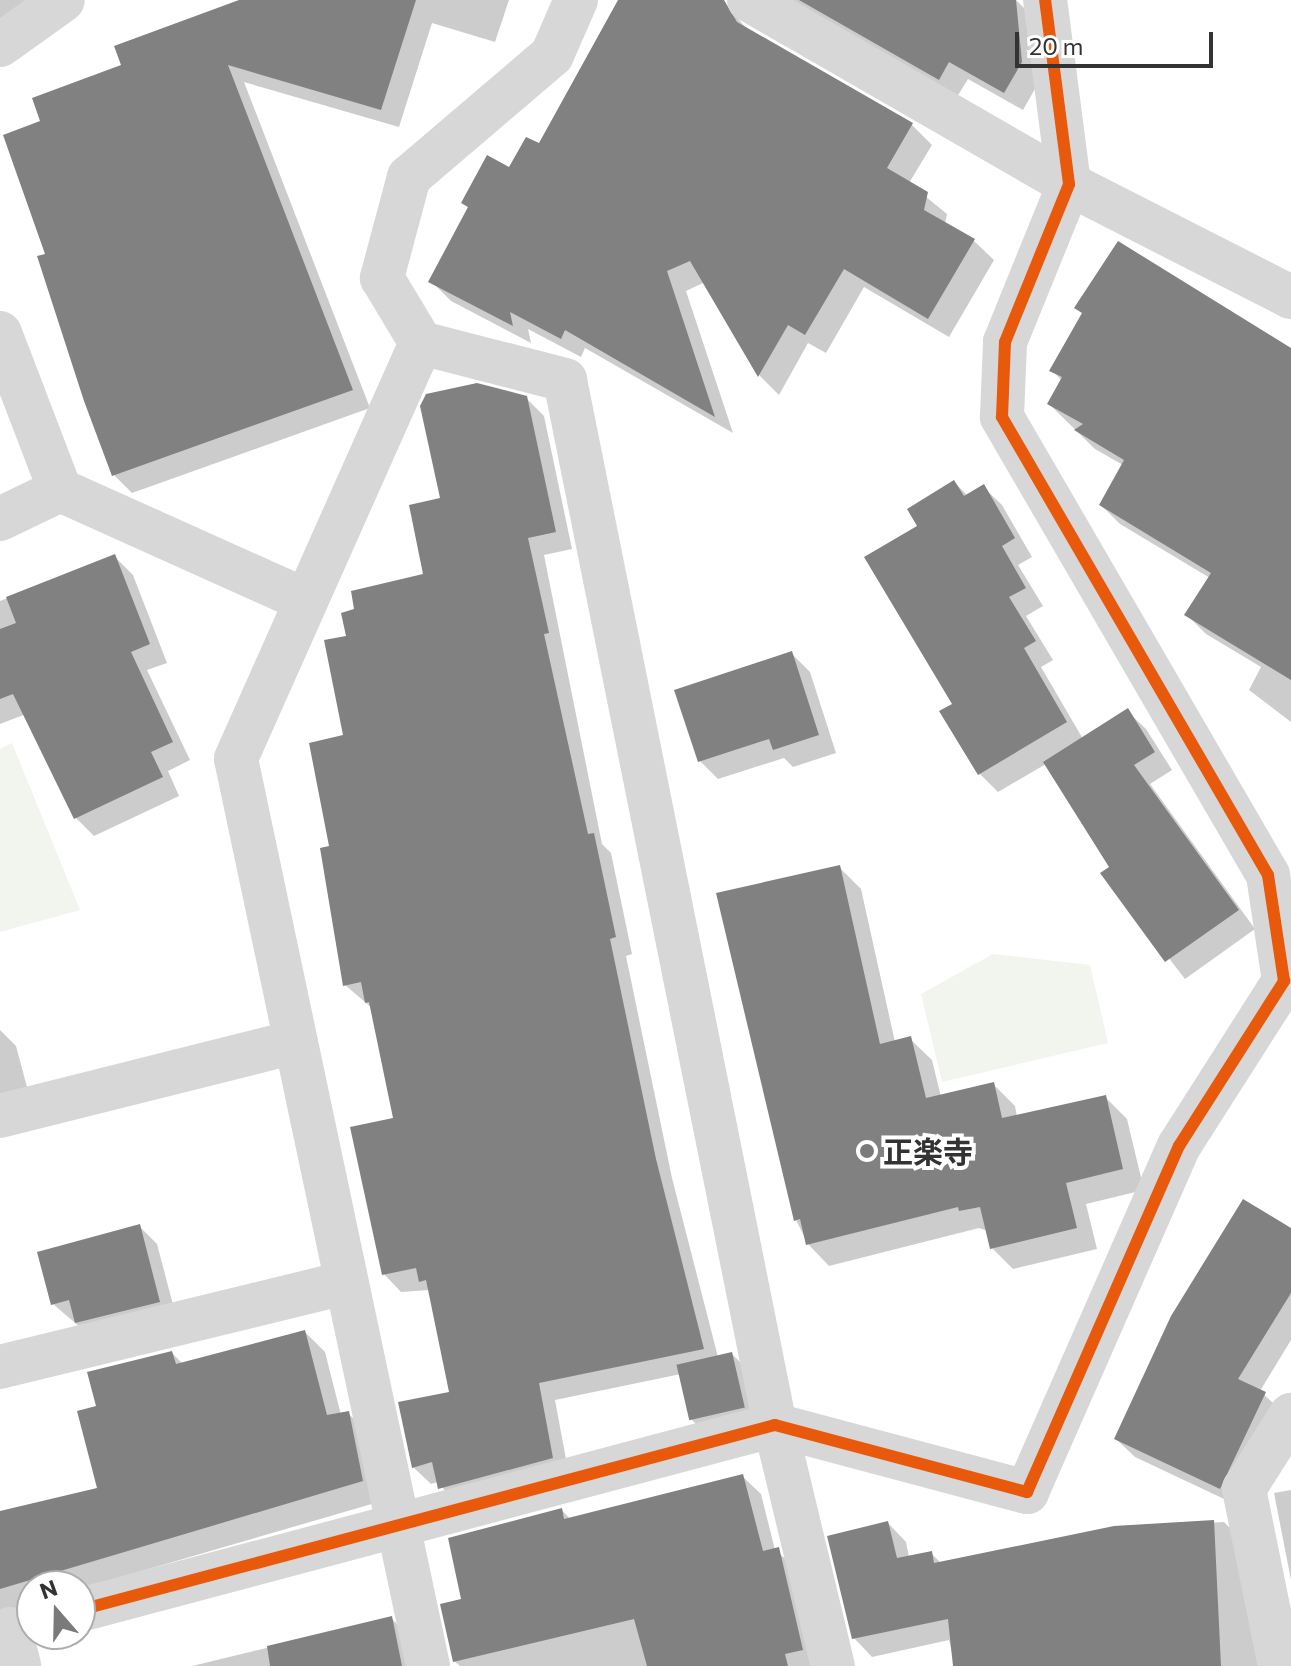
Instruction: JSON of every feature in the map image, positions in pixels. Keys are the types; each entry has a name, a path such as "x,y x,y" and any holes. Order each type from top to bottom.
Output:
{"street":[{"path":"0,45 63,0"},
{"path":"576,0 552,55 409,177 382,278 421,343 565,380 775,1425 833,1666"},
{"path":"749,0 1069,184 1291,297"},
{"path":"96,1606 775,1425 1027,1492 1179,1146 1284,981 1268,875 1002,417 1005,342 1069,184 1045,0"},
{"path":"0,333 60,490 303,599"},
{"path":"421,343 303,599 236,759 394,1524 428,1666"},
{"path":"0,519 60,490"},
{"path":"0,1116 294,1042"},
{"path":"0,1367 344,1283"},
{"path":"1280,1666 1244,1489 1291,1415"}],"shaded area":[{"path":"12,743 80,910 0,932 0,749"},
{"path":"993,954 1090,965 1108,1043 942,1082 921,994"}],"building":[{"path":"239,0 416,0 381,110 228,65 353,390 112,476 37,256 45,254 3,135 40,121 32,98 121,65 114,46"},
{"path":"618,0 724,0 737,22 913,123 887,168 928,192 924,210 975,239 928,319 844,269 805,335 788,325 758,377 690,261 667,271 715,417 565,330 561,339 510,312 513,326 428,282 468,207 461,203 487,155 509,167 526,137 539,143"},
{"path":"799,0 1016,0 1022,62 1004,93 949,62 939,80"},
{"path":"1118,241 1291,348 1291,680 1184,615 1211,573 1099,505 1124,460 1074,430 1083,424 1047,404 1062,377 1049,371 1082,313 1074,308"},
{"path":"477,383 527,396 556,532 528,538 549,633 544,634 588,834 594,833 616,937 610,939 656,1159 704,1349 539,1383 553,1458 438,1489 432,1462 412,1468 398,1402 449,1392 426,1280 419,1282 416,1268 382,1275 350,1127 393,1118 369,1002 365,1003 361,982 343,986 320,848 329,846 309,743 343,735 324,640 346,636 341,613 354,609 351,591 423,574 409,505 440,498 420,406 426,394"},
{"path":"954,480 964,496 984,484 1015,538 1002,546 1026,588 1009,597 1036,641 1024,648 1067,722 978,775 939,711 952,704 864,557 917,526 907,509"},
{"path":"115,554 150,644 131,652 173,742 151,752 163,777 74,819 13,694 0,699 0,629 16,623 6,597"},
{"path":"792,651 819,735 773,750 769,739 698,762 674,690"},
{"path":"1128,708 1155,752 1134,765 1239,910 1165,962 1100,873 1109,867 1043,762"},
{"path":"840,865 880,1044 911,1036 926,1098 994,1082 1002,1118 1106,1095 1123,1169 1066,1183 1077,1228 990,1249 980,1207 959,1211 958,1207 806,1245 800,1219 794,1221 716,893"},
{"path":"1243,1199 1291,1228 1291,1293 1238,1379 1266,1392 1220,1489 1114,1439 1171,1316"},
{"path":"140,1224 160,1302 75,1323 69,1300 51,1305 37,1252"},
{"path":"305,1330 327,1415 349,1411 363,1481 64,1570 16,1570 16,1584 0,1589 0,1511 97,1488 77,1411 96,1406 87,1372 172,1351 176,1364"},
{"path":"732,1352 745,1408 689,1420 676,1365"},
{"path":"743,1474 763,1551 779,1547 803,1650 785,1654 788,1666 647,1666 634,1619 453,1662 440,1604 461,1599 448,1538 562,1508 564,1519"},
{"path":"1214,1520 1221,1666 953,1666 948,1619 852,1639 827,1536 888,1521 897,1558 932,1551 934,1563 1114,1526"},
{"path":"392,1616 402,1666 270,1666 267,1646"}],"cycle path":[{"path":"96,1606 775,1425 1027,1492 1179,1146 1284,981 1268,875 1002,417 1005,342 1069,184 1045,0"}],"place":[{"name":"正楽寺","path":"867,1151"}]}
